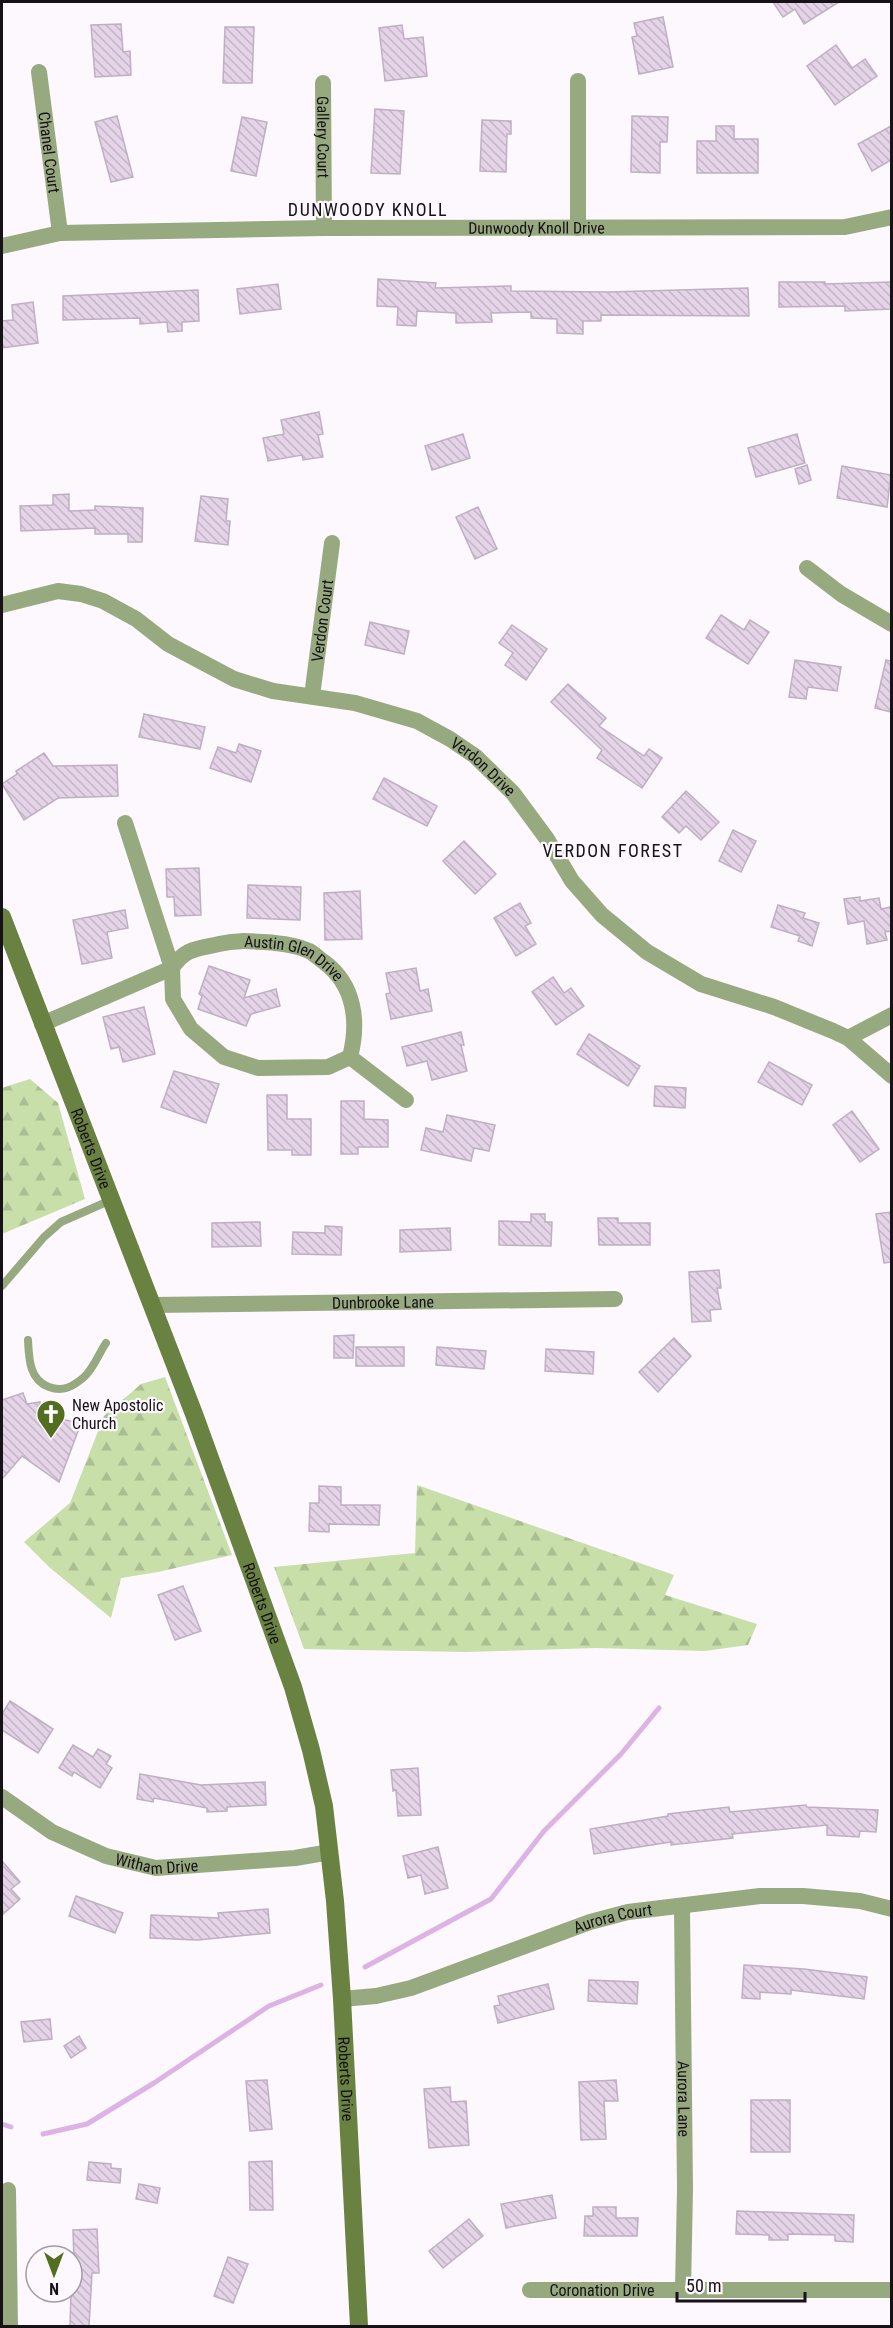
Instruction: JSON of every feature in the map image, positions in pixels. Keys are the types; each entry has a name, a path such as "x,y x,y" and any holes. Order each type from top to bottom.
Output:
{"street":[{"name":"Chanel Court","path":"39,72 60,233"},
{"path":"578,81 578,228"},
{"name":"Gallery Court","path":"323,83 324,228"},
{"name":"Dunwoody Knoll Drive","path":"2,246 60,233 324,228 845,227 891,217"},
{"name":"Verdon Court","path":"312,696 332,543"},
{"path":"807,568 841,594 891,624"},
{"name":"Verdon Drive","path":"2,605 58,591 81,594 102,601 136,619 168,644 234,679 273,691 355,703 417,722 450,739 476,756 513,793 547,839 572,881 602,915 647,952 701,984 774,1007 848,1038 891,1076"},
{"path":"125,823 172,968 173,999 191,1029 224,1057 258,1068 328,1067 350,1057 406,1100"},
{"name":"Roberts Drive","path":"2,917 152,1305 293,1687 316,1774 324,1806 330,1852 342,1998 359,2326"},
{"name":"Austin Glen Drive","path":"42,1024 172,968 180,956 188,952 235,940 279,943 310,951 333,969 347,987 354,1008 355,1038 350,1057"},
{"path":"848,1038 891,1016"},
{"name":"Dunbrooke Lane","path":"152,1305 615,1299"},
{"name":"Witham Drive","path":"2,1797 52,1832 106,1856 156,1868 295,1858 330,1852"},
{"name":"Aurora Court","path":"342,1998 376,1996 411,1988 618,1914 760,1896 803,1896 860,1901 891,1909"},
{"name":"Aurora Lane","path":"682,1906 686,2189 683,2290"},
{"path":"8,2190 10,2326"},
{"name":"Coronation Drive","path":"530,2290 891,2290"}],"lane":[{"path":"2,1286 44,1237 61,1222 111,1200"},
{"path":"28,1340 29,1362 34,1375 42,1384 57,1390 65,1390 85,1377 106,1343"}],"green space":[{"path":"30,1079 58,1103 85,1199 2,1234 2,1088"},
{"path":"165,1377 232,1555 121,1578 111,1618 49,1567 24,1542 70,1503 104,1416 141,1384"},
{"path":"417,1485 674,1575 665,1595 757,1624 748,1645 705,1651 596,1648 465,1652 304,1649 274,1567 415,1553"}],"building":[{"path":"773,2 839,2 804,24 795,9 783,17"},
{"path":"663,17 673,67 639,74 632,37 637,36 634,23"},
{"path":"121,24 123,52 130,51 131,75 95,77 91,25"},
{"path":"402,25 404,39 423,37 427,76 385,81 379,28"},
{"path":"225,27 254,27 252,83 223,83"},
{"path":"836,45 852,68 865,59 877,76 835,105 807,66"},
{"path":"375,109 404,111 400,174 371,173"},
{"path":"117,116 133,177 111,182 95,122"},
{"path":"632,116 668,117 667,142 660,142 660,173 631,172"},
{"path":"242,117 267,122 256,176 231,171"},
{"path":"482,120 511,121 511,134 507,134 506,172 480,171"},
{"path":"716,126 734,126 734,139 758,139 758,173 697,173 697,141 716,141"},
{"path":"891,126 891,160 872,171 858,144"},
{"path":"378,279 436,283 435,288 511,286 511,291 609,292 748,288 749,316 601,315 601,321 583,321 583,334 557,333 557,319 531,318 531,312 491,313 492,322 456,323 456,313 417,311 416,326 397,325 398,307 377,306"},
{"path":"779,282 825,282 825,284 891,282 891,309 845,311 845,306 779,307"},
{"path":"278,284 281,309 240,314 237,289"},
{"path":"198,290 199,321 182,322 182,331 168,332 167,322 140,324 140,318 63,320 63,296"},
{"path":"33,302 38,343 2,348 2,321 13,320 12,305"},
{"path":"319,412 323,434 318,435 323,457 303,460 302,455 268,461 263,438 284,434 281,420"},
{"path":"463,434 470,458 432,470 425,446"},
{"path":"797,434 805,463 756,477 748,448"},
{"path":"807,465 811,480 799,484 795,469"},
{"path":"842,466 891,475 887,507 837,498"},
{"path":"69,494 69,511 95,510 95,506 143,508 142,542 128,542 128,534 95,534 95,528 21,531 20,506 53,505 53,495"},
{"path":"201,496 228,499 226,521 230,521 228,545 195,541"},
{"path":"478,507 497,549 475,559 456,517"},
{"path":"721,615 744,630 750,620 769,632 748,664 706,638"},
{"path":"370,622 409,631 404,654 365,645"},
{"path":"512,625 547,649 526,680 505,665 513,653 499,643"},
{"path":"795,660 841,667 837,691 808,687 806,699 789,697"},
{"path":"886,660 891,661 891,712 875,708"},
{"path":"568,684 606,718 599,726 644,756 649,749 662,758 642,788 597,758 602,750 551,702"},
{"path":"144,714 205,727 200,749 139,737"},
{"path":"239,744 261,751 251,782 210,768 218,747 236,753"},
{"path":"44,753 53,766 117,765 118,796 58,798 24,820 2,784 17,774 16,771"},
{"path":"384,778 437,806 427,826 373,799"},
{"path":"686,791 719,822 701,840 686,826 679,833 662,817"},
{"path":"733,830 756,841 741,872 719,861"},
{"path":"464,841 496,874 475,894 443,861"},
{"path":"199,868 201,915 175,916 174,897 167,897 166,869"},
{"path":"248,885 301,887 300,920 247,918"},
{"path":"360,891 362,939 325,940 324,893"},
{"path":"860,897 860,901 879,898 881,909 891,907 891,931 885,932 887,940 867,944 864,921 848,924 844,899"},
{"path":"520,903 531,923 525,926 536,944 516,956 494,918"},
{"path":"778,905 805,913 803,918 819,923 812,946 798,941 800,936 771,927"},
{"path":"125,910 128,928 107,932 112,958 82,964 73,920"},
{"path":"209,966 250,980 244,998 276,989 280,1006 251,1014 246,1026 198,1009 202,996 199,994"},
{"path":"416,968 420,991 428,989 432,1011 391,1019 386,994 390,993 386,973"},
{"path":"553,977 564,993 571,988 584,1006 556,1025 532,992"},
{"path":"144,1007 155,1054 123,1062 119,1047 111,1049 103,1017"},
{"path":"461,1032 464,1045 461,1045 467,1071 432,1080 427,1061 407,1066 402,1047"},
{"path":"589,1034 640,1066 628,1086 577,1054"},
{"path":"769,1062 812,1085 802,1105 758,1082"},
{"path":"174,1071 219,1084 206,1123 161,1107"},
{"path":"655,1086 686,1088 685,1108 654,1106"},
{"path":"267,1095 287,1095 287,1119 311,1119 311,1155 292,1155 292,1150 268,1150"},
{"path":"341,1101 364,1101 364,1119 388,1120 388,1147 358,1147 358,1154 341,1154"},
{"path":"852,1111 879,1149 860,1162 833,1125"},
{"path":"447,1115 495,1125 489,1151 474,1148 471,1161 421,1150 426,1128 443,1132"},
{"path":"891,1212 891,1262 884,1263 876,1214"},
{"path":"531,1214 545,1214 545,1222 552,1222 551,1246 499,1245 499,1221 531,1222"},
{"path":"598,1218 618,1218 618,1223 650,1223 650,1245 599,1245"},
{"path":"260,1222 261,1246 212,1247 212,1223"},
{"path":"325,1226 342,1227 341,1255 292,1254 293,1232 325,1233"},
{"path":"450,1228 451,1250 400,1252 400,1230"},
{"path":"719,1270 721,1288 717,1288 721,1309 710,1310 711,1321 692,1322 689,1272"},
{"path":"354,1335 353,1358 334,1358 334,1336"},
{"path":"674,1338 691,1356 658,1392 639,1372"},
{"path":"356,1347 404,1347 404,1366 356,1366"},
{"path":"437,1347 486,1351 484,1369 436,1365"},
{"path":"546,1349 594,1352 593,1374 545,1371"},
{"name":"New Apostolic Church","path":"23,1393 27,1404 40,1402 39,1415 81,1423 59,1482 22,1456 2,1479 2,1400"},
{"path":"319,1486 341,1487 341,1505 380,1505 379,1525 329,1524 329,1532 309,1531 310,1503 319,1503"},
{"path":"183,1586 201,1631 175,1640 158,1595"},
{"path":"10,1701 53,1729 38,1753 2,1730 2,1714"},
{"path":"73,1745 93,1757 98,1749 111,1756 106,1764 112,1768 100,1788 74,1772 72,1776 59,1768"},
{"path":"418,1768 421,1815 398,1816 396,1790 393,1791 391,1770"},
{"path":"140,1774 201,1785 265,1782 266,1805 227,1807 227,1811 207,1812 207,1808 154,1798 153,1802 137,1799"},
{"path":"806,1805 807,1807 878,1810 876,1832 860,1831 859,1837 827,1835 827,1825 732,1834 733,1838 671,1845 671,1842 594,1854 590,1829 668,1816 668,1814 729,1807 730,1812"},
{"path":"438,1847 448,1888 425,1894 421,1875 408,1878 403,1856"},
{"path":"2,1861 20,1882 11,1889 20,1899 2,1915"},
{"path":"76,1896 123,1913 115,1933 69,1916"},
{"path":"268,1909 270,1933 198,1940 150,1938 151,1915 219,1918 218,1913"},
{"path":"744,1965 804,1969 867,1977 864,1999 791,1990 791,1994 760,1992 760,1999 742,1998"},
{"path":"589,1980 638,1982 637,2004 588,2001"},
{"path":"548,1984 554,2009 498,2023 494,2006 500,2005 498,1996"},
{"path":"50,2019 52,2039 24,2042 21,2022"},
{"path":"79,2036 86,2048 71,2058 64,2046"},
{"path":"267,2080 272,2129 250,2131 246,2081"},
{"path":"616,2080 618,2101 604,2101 606,2139 581,2140 579,2082"},
{"path":"450,2087 451,2102 466,2101 469,2145 429,2148 424,2089"},
{"path":"751,2100 790,2100 790,2152 751,2152"},
{"path":"272,2161 273,2210 250,2210 249,2162"},
{"path":"89,2162 111,2164 111,2168 121,2169 120,2183 87,2180"},
{"path":"139,2184 160,2188 157,2203 136,2199"},
{"path":"552,2195 556,2218 506,2228 501,2204"},
{"path":"593,2207 616,2207 616,2218 638,2218 637,2236 584,2236 585,2216 593,2216"},
{"path":"737,2211 854,2215 853,2242 835,2241 835,2235 788,2234 788,2240 769,2240 769,2235 736,2234"},
{"path":"469,2219 483,2236 443,2268 429,2251"},
{"path":"97,2229 99,2273 92,2273 89,2326 70,2326 71,2304 84,2304 84,2244 73,2244 73,2230"},
{"path":"228,2257 248,2264 233,2303 214,2296"}],"waterway":[{"path":"365,1967 491,1899 544,1831 621,1754 659,1708"},
{"path":"43,2134 87,2124 154,2083 269,2006 321,1985"},
{"path":"2,2124 11,2127"}],"place":[{"name":"New Apostolic Church","path":"51,1440"}],"district":[{"name":"DUNWOODY KNOLL","path":"368,210"},
{"name":"VERDON FOREST","path":"613,851"}]}
